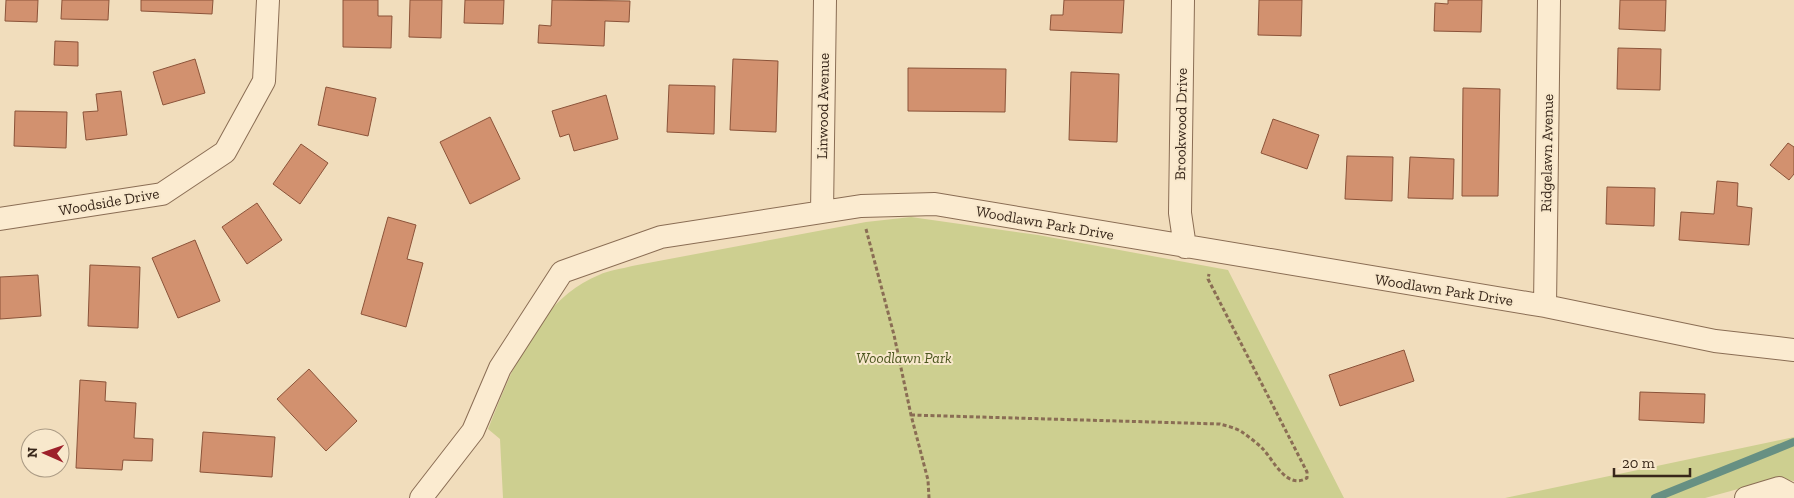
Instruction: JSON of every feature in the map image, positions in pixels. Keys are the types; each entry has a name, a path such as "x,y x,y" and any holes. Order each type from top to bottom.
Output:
{"street":[{"name":"Woodside Drive","path":"0,219 162,194 225,152 264,81 268,0"},
{"name":"Linwood Avenue","path":"822,212 825,0"},
{"name":"Brookwood Drive","path":"1183,0 1180,213 1186,247"},
{"name":"Ridgelawn Avenue","path":"1544,306 1549,0"},
{"name":"Woodlawn Park Drive","path":"421,498 473,431 500,368 562,272 661,237 861,206 935,204 1544,306 1715,342 1794,350"},
{"path":"1746,498 1787,492"}],"path":[{"path":"865,225 894,335 911,415 928,480 929,498"},
{"path":"911,415 1220,424 1241,431 1263,449 1280,471 1293,480 1301,482 1307,478 1307,472 1208,279 1209,270"}],"green space":[{"name":"Woodlawn Park","path":"911,217 1038,235 1228,270 1344,498 503,498 500,439 488,429 506,384 529,340 559,302 577,286 603,273 632,266 866,222"},
{"path":"1794,437 1794,481 1780,479 1764,482 1705,498 1505,498"}],"building":[{"path":"6,0 38,0 37,22 5,21"},
{"path":"62,0 109,0 108,20 61,19"},
{"path":"141,0 213,0 212,14 141,11"},
{"path":"343,0 378,0 378,16 392,16 391,48 343,47"},
{"path":"410,0 442,0 441,38 409,37"},
{"path":"465,0 504,0 503,24 464,23"},
{"path":"552,0 630,1 629,22 605,21 604,46 538,43 539,25 551,26"},
{"path":"1064,0 1124,0 1122,33 1050,30 1051,15 1063,15"},
{"path":"1259,0 1302,0 1301,36 1258,35"},
{"path":"1448,0 1482,0 1481,32 1434,31 1435,3 1448,4"},
{"path":"1620,0 1666,0 1665,31 1619,29"},
{"path":"55,41 78,42 78,66 54,65"},
{"path":"1618,48 1661,49 1660,90 1617,89"},
{"path":"195,59 205,93 163,105 153,72"},
{"path":"733,59 778,61 776,132 730,130"},
{"path":"908,68 1006,69 1005,112 908,111"},
{"path":"1071,72 1119,74 1117,142 1069,140"},
{"path":"669,85 715,86 714,134 667,132"},
{"path":"326,87 376,98 368,136 318,125"},
{"path":"1463,88 1500,89 1498,196 1462,196"},
{"path":"121,91 127,135 86,140 83,112 98,111 96,94"},
{"path":"606,95 618,139 574,151 569,134 560,137 552,111"},
{"path":"15,111 67,112 66,148 14,146"},
{"path":"490,117 520,179 470,204 440,142"},
{"path":"1273,119 1319,135 1307,169 1261,153"},
{"path":"1788,143 1794,147 1794,174 1789,180 1770,165"},
{"path":"301,144 328,163 300,204 273,184"},
{"path":"1347,156 1393,157 1392,201 1345,199"},
{"path":"1410,157 1454,159 1453,199 1408,198"},
{"path":"1717,181 1738,183 1737,206 1752,208 1749,245 1679,240 1681,212 1714,214"},
{"path":"1607,187 1655,188 1654,226 1606,224"},
{"path":"257,203 282,240 247,264 222,227"},
{"path":"388,217 416,225 407,259 423,263 406,327 361,314"},
{"path":"195,240 220,301 178,318 152,258"},
{"path":"90,265 140,267 138,328 88,326"},
{"path":"38,275 41,316 0,319 0,277"},
{"path":"1404,350 1414,381 1340,406 1329,375"},
{"path":"309,369 357,421 326,451 277,399"},
{"path":"80,380 106,382 105,401 136,403 134,438 153,439 152,461 123,460 122,470 76,468"},
{"path":"1640,392 1705,394 1704,423 1639,420"},
{"path":"203,432 275,437 272,477 200,472"}],"waterway":[{"path":"1655,498 1794,442"}]}
